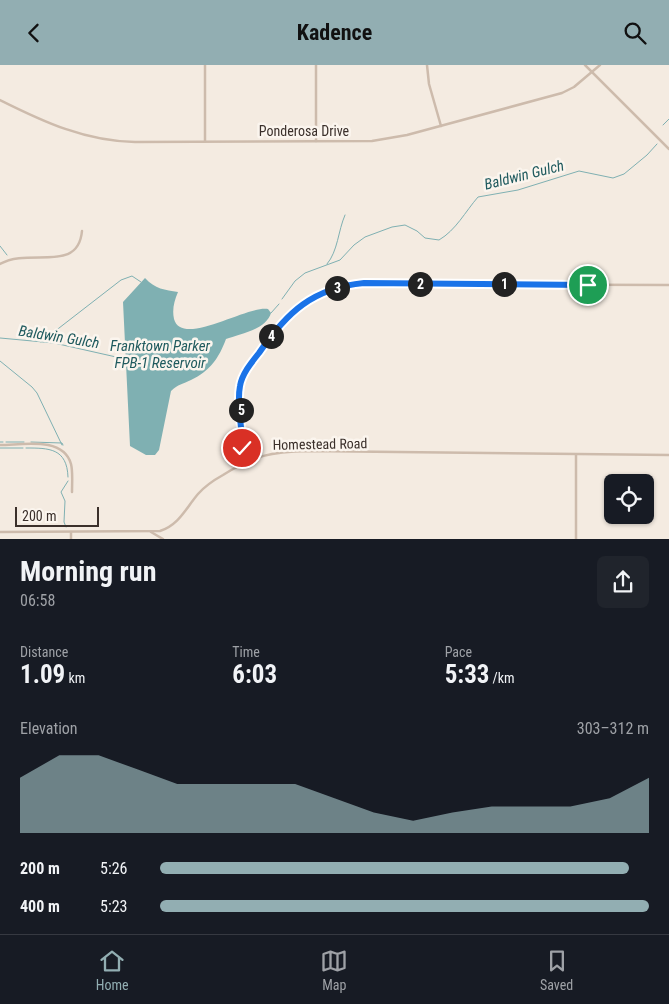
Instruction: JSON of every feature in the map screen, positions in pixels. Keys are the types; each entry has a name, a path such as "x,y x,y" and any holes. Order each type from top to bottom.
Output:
{"street":[{"path":"205,65 205,141"},
{"path":"316,65 316,141"},
{"path":"427,65 429,84 441,126"},
{"path":"585,65 669,149"},
{"name":"Ponderosa Drive","path":"0,100 48,124 86,136 125,141 383,140 562,93 574,87 600,65"},
{"path":"0,264 18,257 67,255 78,247 82,231"},
{"path":"238,466 242,435 240,389 245,372 288,315 305,302 324,292 364,283 669,285"},
{"path":"0,445 49,445 60,449 71,464 72,491"},
{"name":"Homestead Road","path":"0,532 151,532 172,525 206,487 238,466 262,455 291,452 669,455"},
{"path":"576,455 576,539"},
{"path":"71,532 71,539"},
{"path":"151,532 163,539"}],"water":[{"name":"Franktown Parker FPB-1 Reservoir","path":"145,278 156,287 178,292 173,312 174,319 179,327 189,329 202,328 258,309 268,309 271,313 264,324 226,339 217,358 209,368 191,380 178,385 171,391 159,450 155,455 146,455 130,446 123,302"}],"waterway":[{"name":"Baldwin Gulch","path":"663,125 669,119"},
{"name":"Baldwin Gulch","path":"282,299 295,281 305,273 340,260 354,245 365,237 392,227 405,225 417,231 425,238 439,240 455,226 478,197 518,190 579,171 613,178 624,174 657,144"},
{"path":"327,264 336,247 345,215"},
{"path":"0,246 7,255"},
{"path":"41,342 121,280 132,276 141,282"},
{"name":"Baldwin Gulch","path":"271,313 279,304"},
{"name":"Baldwin Gulch","path":"0,338 54,343 125,359"},
{"path":"0,361 37,393 62,445"},
{"path":"6,442 24,442"},
{"path":"31,442 62,443 63,445"},
{"path":"0,448 23,448"},
{"path":"26,448 42,448 60,455 67,467 68,477"},
{"path":"66,527 64,522 65,501 61,492 68,481"}],"route":[{"path":"242,448 239,394 240,384 245,372 265,343 290,313 319,294 337,287 364,283 588,285"}]}
